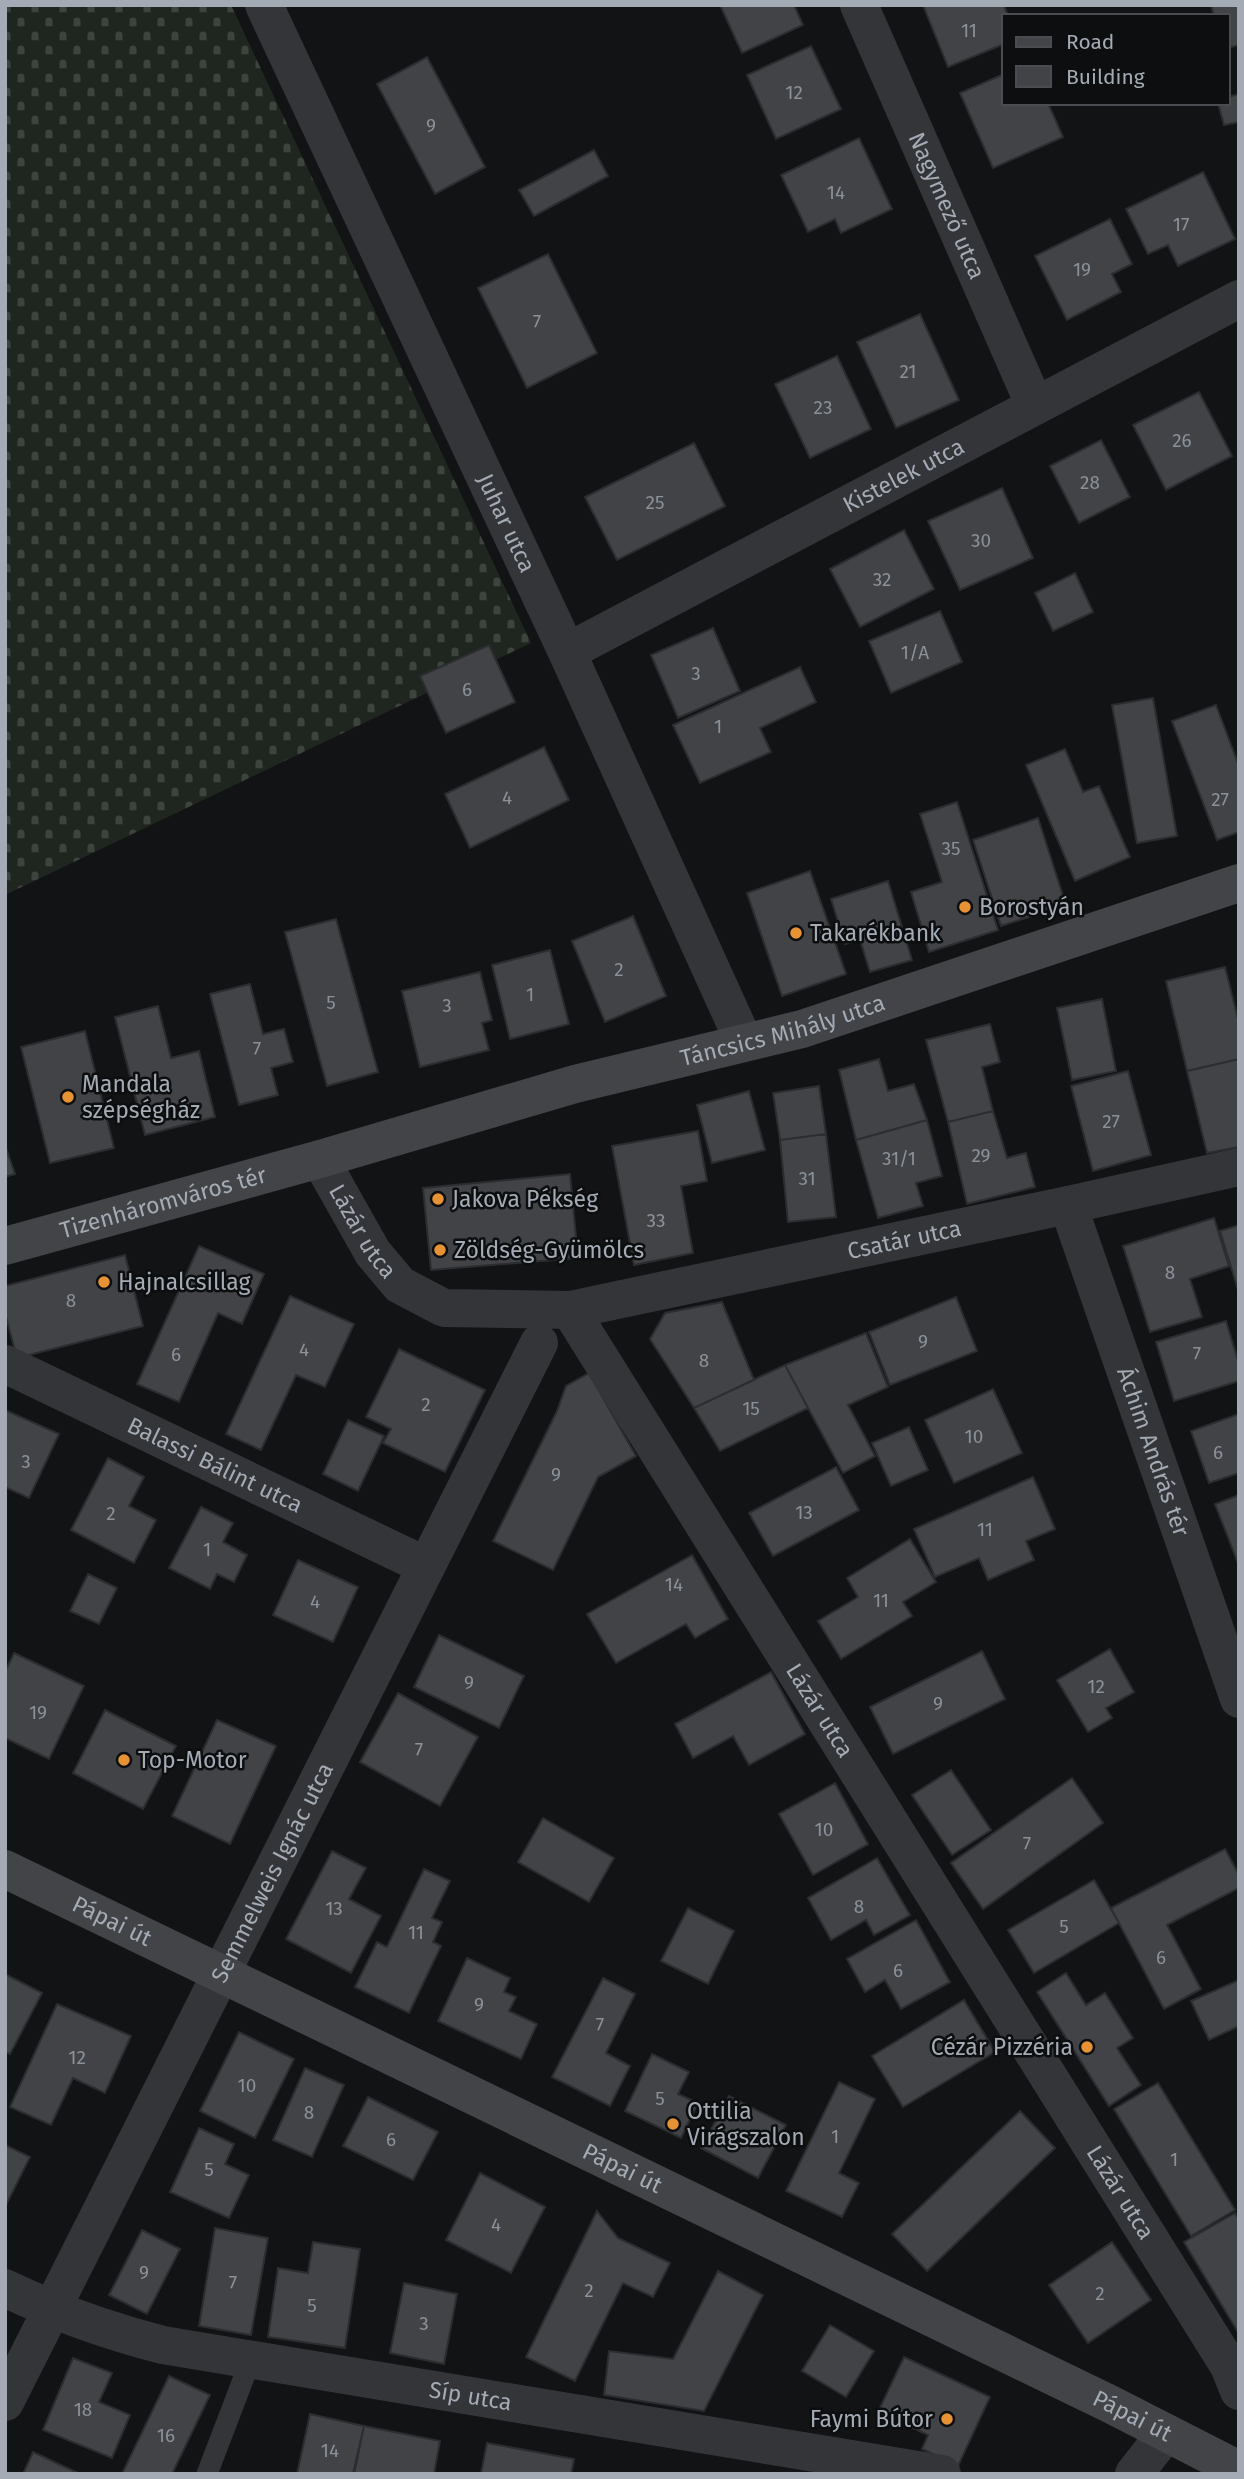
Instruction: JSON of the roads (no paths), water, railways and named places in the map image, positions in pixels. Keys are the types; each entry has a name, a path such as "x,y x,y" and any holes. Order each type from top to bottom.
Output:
{"main road":[{"name":"Táncsics Mihály utca","path":"320,1159 575,1084 802,1029 1239,883"},
{"name":"Tizenháromváros tér","path":"5,1246 320,1159"},
{"name":"Pápai út","path":"5,1870 1097,2398 1239,2470"}],"street":[{"name":"Juhar utca","path":"264,5 567,652 744,1042"},
{"name":"Nagymező utca","path":"859,5 1035,406"},
{"name":"Kistelek utca","path":"567,652 1239,299"},
{"name":"Lázár utca","path":"320,1159 373,1253 400,1285 444,1308 570,1310 1228,2366 1239,2391"},
{"name":"Csatár utca","path":"570,1310 1239,1167"},
{"name":"Áchim András tér","path":"1068,1205 1239,1699"},
{"name":"Semmelweis Ignác utca","path":"5,2403 539,1343"},
{"name":"Balassi Bálint utca","path":"5,1364 426,1566"},
{"name":"Síp utca","path":"5,2288 51,2311 114,2333 163,2345 942,2474"},
{"path":"1134,2474 1167,2433"}],"lane":[{"path":"207,2474 251,2359"}],"place":[{"name":"Borostyán","path":"965,907"},
{"name":"Takarékbank","path":"796,933"},
{"name":"Mandala szépségház","path":"68,1097"},
{"name":"Jakova Pékség","path":"438,1199"},
{"name":"Zöldség-Gyümölcs","path":"440,1250"},
{"name":"Hajnalcsillag","path":"104,1282"},
{"name":"Top-Motor","path":"124,1760"},
{"name":"Cézár Pizzéria","path":"1087,2047"},
{"name":"Ottilia Virágszalon","path":"673,2124"},
{"name":"Faymi Bútor","path":"947,2419"}]}
